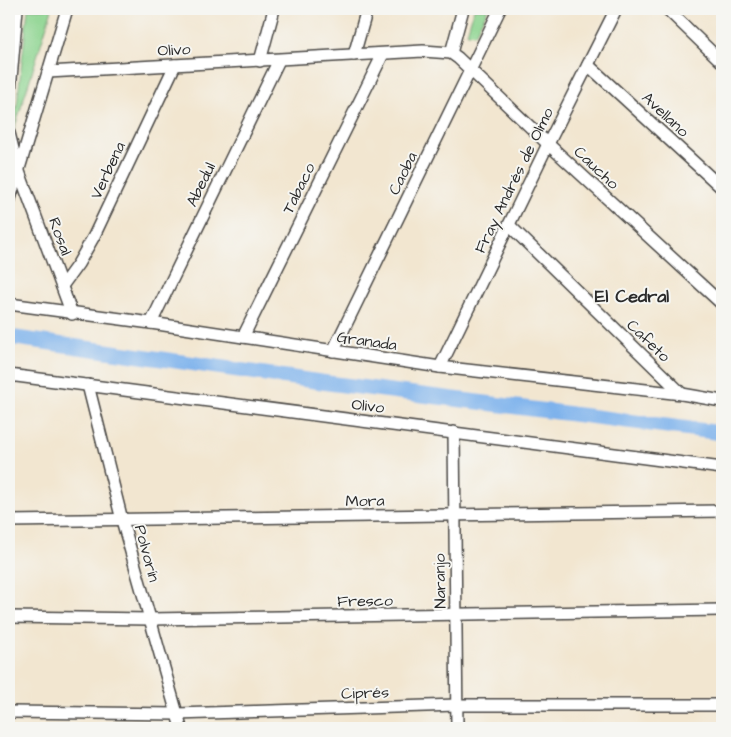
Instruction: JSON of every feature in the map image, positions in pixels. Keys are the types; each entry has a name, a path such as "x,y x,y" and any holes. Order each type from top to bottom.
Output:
{"street":[{"path":"9,102 17,9"},
{"path":"9,202 67,9"},
{"path":"260,61 274,9"},
{"path":"354,55 367,9"},
{"path":"451,53 463,9"},
{"name":"Caoba","path":"333,351 500,9"},
{"name":"Fray Andrés de Olmo","path":"440,367 616,9"},
{"path":"667,9 722,62"},
{"name":"Olivo","path":"48,72 423,51 451,53"},
{"name":"Caucho","path":"451,53 471,69 548,144 722,304"},
{"name":"Tabaco","path":"243,337 383,54"},
{"name":"Abedul","path":"151,323 279,60"},
{"name":"Verbena","path":"62,286 78,264 94,236 175,65"},
{"name":"Avellano","path":"588,65 722,188"},
{"name":"Rosal","path":"9,133 18,169 72,314"},
{"name":"Cafeto","path":"509,225 682,394"},
{"name":"Granada","path":"9,304 72,314 151,323 440,367 682,394 722,401"},
{"name":"Olivo","path":"9,375 722,468"},
{"name":"Polvorín","path":"88,384 122,520 181,728"},
{"name":"Naranjo","path":"454,432 457,728"},
{"name":"Mora","path":"9,521 722,512"},
{"name":"Fresco","path":"9,617 150,619 722,610"},
{"name":"Ciprés","path":"9,712 177,714 457,705 722,705"}],"green space":[{"path":"28,9 52,9 14,130"},
{"path":"474,9 488,9 475,34 467,33"}],"waterway":[{"path":"9,337 328,383 722,433"}],"district":[{"name":"El Cedral","path":"632,296"}]}
